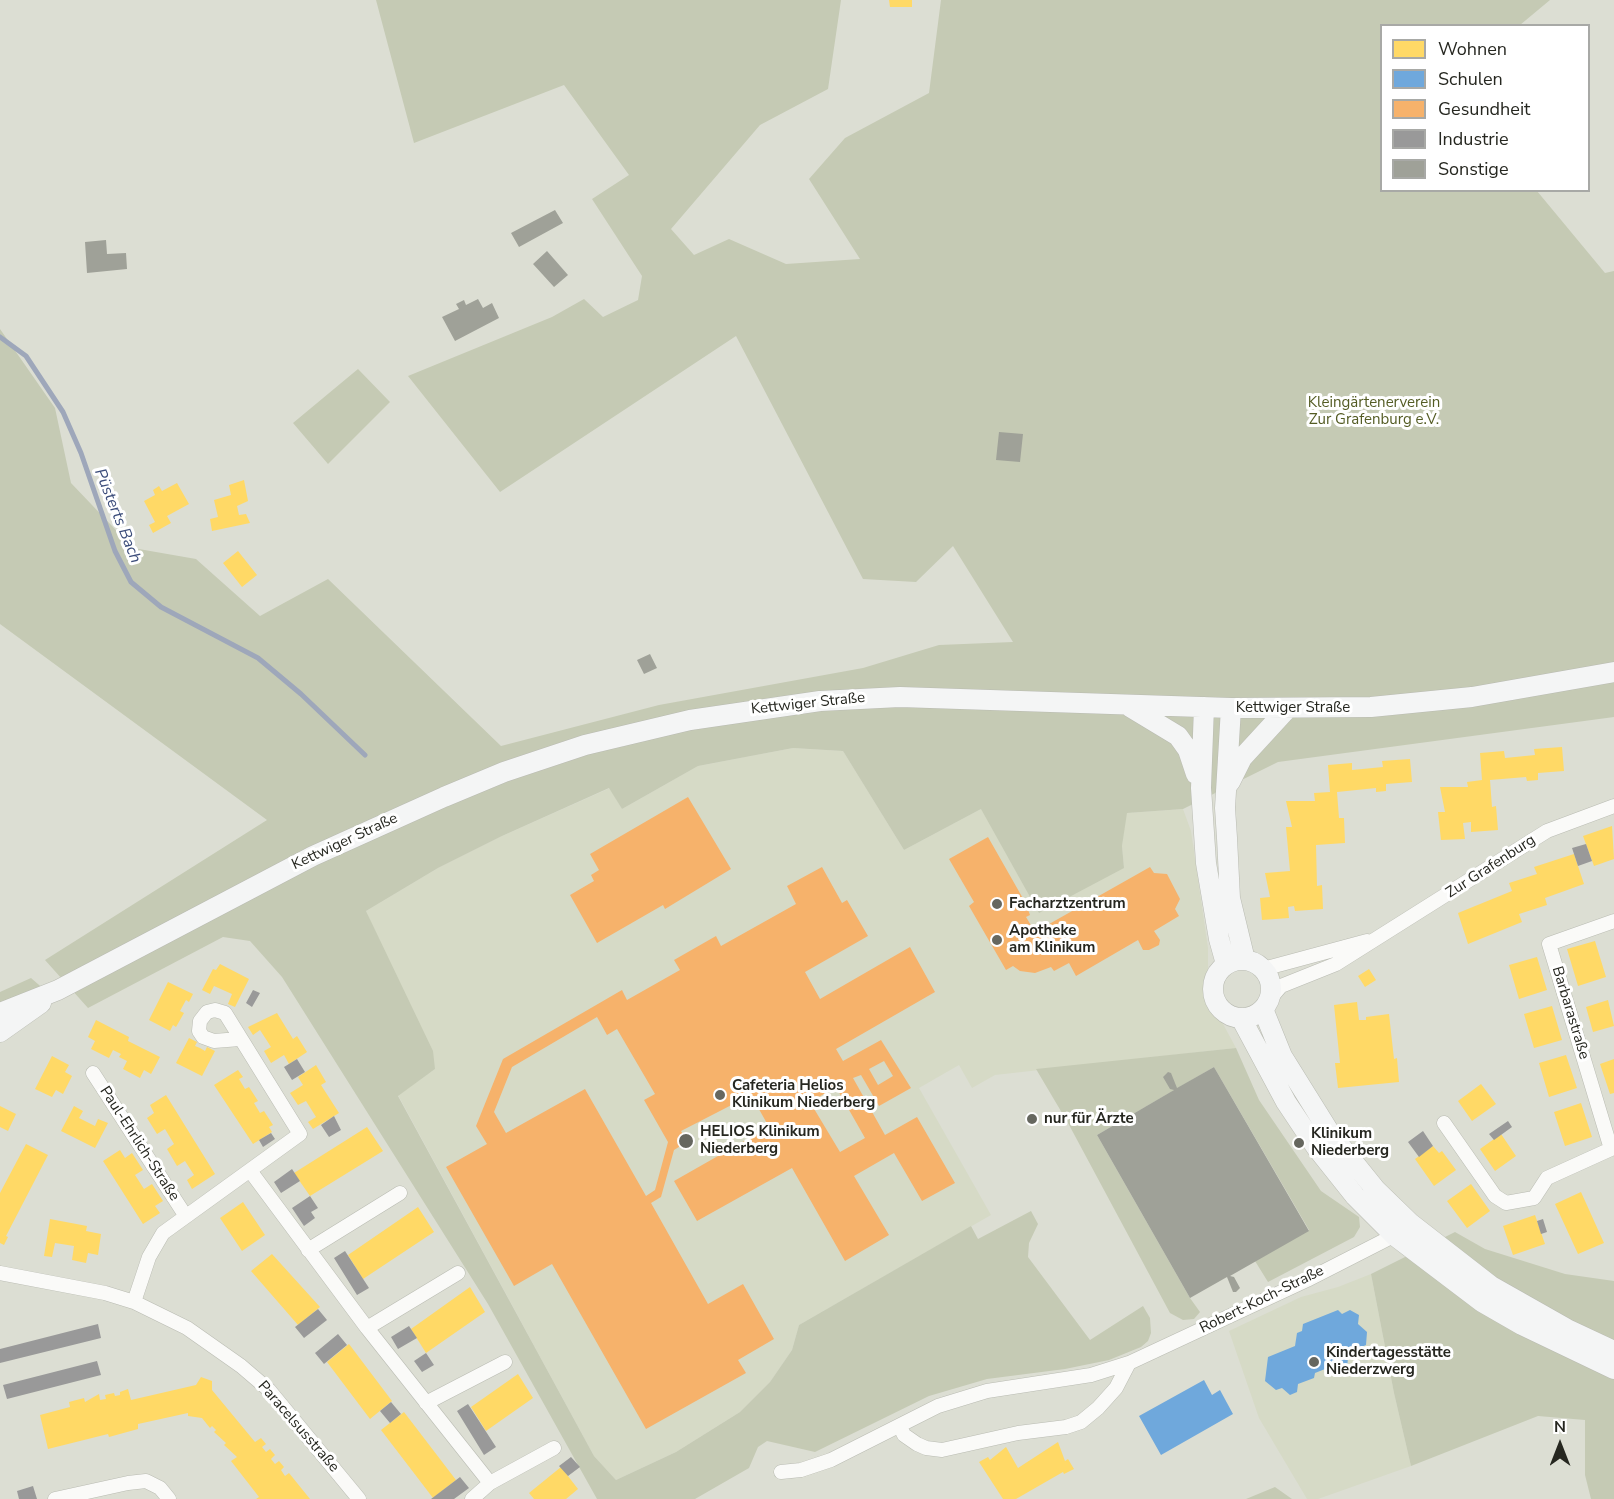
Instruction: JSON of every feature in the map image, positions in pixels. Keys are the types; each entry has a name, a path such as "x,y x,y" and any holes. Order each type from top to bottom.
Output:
{"main road":[{"name":"Kettwiger Straße","path":"0,1013 58,990 324,851 504,772 596,742 690,720 830,700 900,697 1231,708 1371,707 1472,698 1614,672"},
{"path":"1125,704 1178,736 1188,750 1201,788"},
{"path":"1204,707 1201,788 1206,863 1219,939 1236,962 1263,969 1269,978 1271,989 1266,1005 1253,1016 1241,1018 1229,1015 1220,1008 1214,997 1215,977 1236,962"},
{"path":"1231,708 1225,808 1236,962"},
{"path":"1227,787 1242,758 1287,709"},
{"name":"Kettwiger Straße","path":"0,1032 58,990"},
{"path":"1266,1005 1282,1056 1330,1133 1376,1190 1403,1230 1482,1302 1522,1325 1614,1369"},
{"path":"1241,1018 1286,1102 1316,1148 1355,1196 1403,1230 1491,1286 1567,1329 1614,1351"}],"street":[{"name":"Zur Grafenburg","path":"1266,1005 1281,987 1336,964 1547,831 1614,806"},
{"name":"Barbarastraße","path":"1612,1151 1549,944 1614,921"},
{"name":"Zur Grafenburg","path":"1263,969 1338,947 1375,940"},
{"name":"Paul-Ehrlich-Straße","path":"134,1302 148,1257 163,1233 184,1215 251,1172 300,1134 240,1039"},
{"name":"Paul-Ehrlich-Straße","path":"93,1073 184,1215"},
{"path":"1444,1124 1495,1196 1506,1203 1534,1198 1547,1178 1612,1151"},
{"path":"251,1172 367,1328 490,1483"},
{"path":"308,1250 400,1193"},
{"name":"Robert-Koch-Straße","path":"781,1472 801,1470 831,1460 938,1406 987,1391 1090,1375 1129,1363 1403,1230"},
{"name":"Paracelsusstraße","path":"0,1273 73,1285 134,1302 187,1328 241,1366 268,1390 359,1499"},
{"path":"367,1328 458,1273"},
{"path":"426,1403 505,1362"},
{"path":"900,1427 904,1435 926,1448 942,1450 1018,1433 1066,1427 1081,1422 1098,1408 1116,1388 1129,1363"},
{"path":"472,1499 490,1483 554,1448"},
{"path":"55,1499 128,1482 146,1481 160,1488 169,1499"}],"shaded area":[{"name":"HELIOS Klinikum Niederberg","path":"793,748 843,751 904,850 981,809 1124,868 1122,846 1126,813 1183,809 1191,831 1208,948 1208,996 1236,1048 995,1075 972,1088 959,1065 919,1088 991,1215 799,1325 792,1350 770,1382 740,1412 676,1452 616,1480 594,1456 398,1095 435,1069 366,911 438,868 502,836 610,788 622,809 698,766"},
{"name":"Kindertagesstätte Niederzwerg","path":"1371,1274 1411,1466 1318,1499 1307,1499 1259,1418 1229,1331 1301,1297 1338,1287"}],"green space":[{"name":"Kleingärtenerverein Zur Grafenburg e.V.","path":"376,0 841,0 828,89 760,125 671,229 694,255 729,239 786,264 860,259 809,179 845,138 929,93 941,0 1550,0 1521,24 1380,24 1380,192 1538,192 1605,273 1614,271 1614,717 1278,762 1183,809 1127,813 1122,846 1124,868 1039,913 981,809 904,850 843,751 793,748 698,766 622,809 609,788 502,836 438,868 366,911 433,1051 435,1069 398,1096 594,1456 616,1480 676,1452 740,1412 770,1382 792,1350 799,1325 971,1226 978,1239 1031,1211 1038,1224 1029,1243 1028,1257 1090,1340 1143,1306 1150,1318 1151,1333 1148,1341 1141,1347 1109,1360 1065,1369 987,1379 929,1396 815,1452 767,1441 758,1447 749,1468 695,1499 597,1499 488,1304 282,977 250,941 223,937 88,1008 45,960 267,820 0,624 0,329 55,408 71,483 133,548 196,559 260,616 328,579 501,746 659,705 863,668 939,645 1013,642 953,546 916,582 863,579 736,336 500,492 408,376 552,317 584,299 603,317 638,300 642,276 592,199 629,175 564,85 414,143"},
{"path":"358,369 390,402 328,464 293,423"},
{"path":"31,978 46,991 0,1030 0,992"},
{"path":"1236,1048 1259,1100 1321,1191 1359,1217 1360,1227 1354,1237 1268,1282 1255,1261 1309,1230 1214,1067 1097,1135 1200,1312 1194,1319 1183,1320 1170,1313 1068,1123 1036,1069"},
{"path":"1455,1232 1485,1249 1565,1274 1614,1281 1614,1499 1591,1499 1585,1475 1585,1420 1538,1416 1411,1466 1371,1274"},
{"path":"1275,1487 1292,1499 1246,1499"}],"building: Wohnen":[{"path":"889,0 912,0 912,7 890,7"},
{"path":"244,480 248,501 237,506 239,515 246,514 250,523 212,531 210,519 218,517 214,500 231,495 229,485"},
{"path":"177,483 189,504 167,516 171,523 153,533 149,525 155,522 144,501 155,495 153,490 159,486 162,491"},
{"path":"238,551 257,575 242,587 223,563"},
{"path":"1562,747 1564,771 1538,773 1538,780 1527,781 1526,777 1490,780 1492,807 1496,806 1498,830 1471,832 1471,822 1463,823 1465,839 1441,840 1438,812 1445,812 1440,787 1468,787 1467,782 1482,780 1480,753 1504,751 1505,758 1535,755 1534,749"},
{"path":"1410,759 1412,782 1386,784 1386,791 1376,792 1376,788 1337,792 1339,818 1344,818 1345,843 1316,845 1317,886 1322,885 1323,909 1295,911 1294,906 1288,907 1289,918 1262,920 1260,898 1270,897 1265,873 1290,871 1286,827 1292,827 1286,801 1315,801 1314,793 1330,792 1328,765 1352,763 1352,770 1383,767 1382,761"},
{"path":"1612,826 1614,859 1594,866 1583,836"},
{"path":"1574,854 1584,884 1545,898 1547,905 1519,914 1522,922 1468,944 1458,913 1512,891 1509,883 1537,874 1534,867"},
{"path":"1595,941 1606,977 1578,986 1567,949"},
{"path":"1537,957 1547,990 1519,999 1509,965"},
{"path":"220,964 249,979 235,1007 228,1004 232,994 214,986 210,994 202,990 213,969 216,970"},
{"path":"1369,969 1376,980 1365,987 1358,976"},
{"path":"168,982 193,994 189,1002 186,1000 180,1011 184,1013 176,1027 173,1025 170,1031 149,1020"},
{"path":"1608,1000 1614,1026 1593,1032 1586,1007"},
{"path":"1357,1002 1359,1020 1389,1014 1399,1082 1338,1088 1335,1063 1340,1063 1334,1005"},
{"path":"1552,1006 1562,1040 1534,1048 1524,1014"},
{"path":"277,1013 293,1039 297,1036 307,1052 289,1064 284,1055 271,1063 264,1051 271,1047 260,1030 253,1035 248,1027"},
{"path":"96,1020 129,1037 128,1041 160,1057 151,1074 144,1070 140,1078 123,1069 127,1061 119,1057 121,1054 113,1050 109,1058 91,1049 95,1041 88,1037"},
{"path":"189,1038 197,1042 195,1046 205,1051 207,1047 215,1051 202,1076 176,1063"},
{"path":"1566,1055 1577,1088 1549,1097 1539,1063"},
{"path":"52,1056 69,1065 65,1072 72,1076 63,1094 56,1090 52,1097 35,1089"},
{"path":"1614,1059 1614,1093 1610,1094 1600,1064"},
{"path":"316,1065 326,1082 321,1085 339,1113 313,1129 308,1122 316,1117 306,1101 298,1105 290,1093 303,1085 298,1077"},
{"path":"238,1070 243,1077 239,1079 245,1089 249,1087 258,1101 254,1103 260,1113 264,1111 273,1125 269,1127 272,1132 253,1144 214,1085"},
{"path":"1481,1084 1496,1104 1472,1121 1458,1101"},
{"path":"166,1095 215,1174 192,1189 187,1180 194,1175 185,1161 177,1166 167,1149 174,1144 165,1129 157,1134 147,1118 154,1113 150,1105"},
{"path":"1581,1103 1592,1137 1565,1146 1554,1112"},
{"path":"0,1106 16,1114 8,1131 0,1127"},
{"path":"74,1106 83,1111 79,1118 95,1126 98,1119 108,1123 95,1148 61,1131"},
{"path":"367,1127 383,1151 310,1196 294,1173"},
{"path":"1501,1134 1516,1156 1495,1171 1480,1149"},
{"path":"26,1144 48,1155 6,1236 8,1237 4,1245 0,1243 0,1193"},
{"path":"1433,1146 1439,1153 1442,1151 1456,1170 1434,1186 1415,1159"},
{"path":"120,1150 125,1158 132,1153 143,1170 135,1175 144,1189 152,1184 163,1201 155,1206 160,1213 143,1224 103,1161"},
{"path":"1471,1184 1490,1211 1467,1228 1447,1201"},
{"path":"1581,1192 1604,1243 1578,1254 1555,1204"},
{"path":"243,1202 265,1235 242,1251 220,1218"},
{"path":"418,1207 434,1232 363,1279 348,1255"},
{"path":"1535,1215 1545,1244 1513,1255 1503,1226"},
{"path":"50,1219 87,1226 86,1231 101,1234 98,1255 88,1253 86,1263 72,1260 74,1246 55,1243 52,1257 44,1256"},
{"path":"272,1254 320,1307 298,1325 251,1271"},
{"path":"470,1287 485,1312 426,1353 411,1329"},
{"path":"349,1344 392,1401 370,1419 327,1362"},
{"path":"518,1374 533,1398 486,1431 471,1407"},
{"path":"201,1377 212,1381 212,1390 255,1442 261,1438 266,1444 262,1447 266,1452 270,1449 275,1455 271,1459 275,1464 279,1461 284,1467 281,1470 285,1476 289,1473 310,1499 256,1499 259,1497 231,1461 237,1457 224,1445 226,1443 214,1432 216,1430 212,1426 210,1428 202,1418 188,1416 188,1413 138,1424 138,1429 109,1437 108,1434 48,1449 40,1415 70,1407 69,1402 84,1398 85,1402 99,1394 100,1400 106,1399 105,1395 114,1393 115,1396 120,1395 120,1392 128,1389 131,1400 196,1385"},
{"path":"404,1412 456,1480 433,1498 381,1430"},
{"path":"1058,1442 1065,1461 1068,1459 1074,1469 1064,1474 1063,1472 1016,1499 1003,1499 979,1462 988,1457 990,1460 1006,1447 1018,1468"},
{"path":"561,1467 578,1489 566,1499 534,1499 529,1493"}],"building: Schulen":[{"path":"1338,1310 1342,1314 1350,1310 1359,1315 1358,1324 1367,1332 1366,1345 1352,1351 1348,1357 1347,1370 1334,1376 1325,1369 1315,1373 1314,1378 1298,1384 1297,1392 1290,1395 1282,1388 1276,1390 1265,1381 1268,1357 1295,1346 1297,1333 1302,1331 1303,1324"},
{"path":"1204,1380 1212,1395 1220,1390 1233,1414 1161,1455 1139,1416"}],"building: Gesundheit":[{"path":"688,797 731,869 665,909 663,905 597,943 570,895 594,881 591,875 599,870 590,854"},
{"path":"988,837 1025,902 1030,915 1026,917 1035,932 1150,867 1154,873 1167,874 1180,899 1175,909 1179,916 1154,931 1160,940 1159,945 1143,950 1138,940 1076,976 1069,963 1054,971 1051,967 1035,973 1020,971 1013,966 1006,970 969,906 974,902 949,859"},
{"path":"822,867 842,903 847,900 868,936 805,972 820,999 910,947 935,992 836,1049 843,1061 881,1040 911,1088 879,1106 861,1075 853,1078 885,1135 917,1117 955,1183 922,1201 894,1153 854,1176 889,1235 845,1261 792,1168 697,1221 674,1181 769,1127 751,1095 681,1131 687,1142 674,1150 661,1197 651,1203 708,1304 743,1284 774,1339 738,1360 746,1373 646,1429 552,1264 514,1286 446,1167 487,1144 476,1126 503,1059 622,990 627,1000 680,970 674,960 716,936 721,946 796,904 787,886","holes":["597,1017 607,1035 617,1029 655,1094 644,1100 668,1142 655,1190 646,1196 585,1089 506,1133 494,1112 512,1067","884,1061 893,1076 878,1085 869,1069","836,1087 865,1138 840,1152 810,1102"]}],"building: Industrie":[{"path":"1586,844 1592,861 1578,866 1572,848"},
{"path":"253,990 260,993 252,1007 246,1003"},
{"path":"297,1059 305,1072 292,1080 284,1067"},
{"path":"334,1116 341,1130 329,1137 321,1125"},
{"path":"1508,1121 1512,1127 1494,1140 1489,1134"},
{"path":"1423,1131 1433,1146 1419,1157 1408,1142"},
{"path":"271,1133 275,1139 263,1147 259,1140"},
{"path":"292,1169 300,1181 281,1193 274,1182"},
{"path":"310,1196 318,1208 311,1212 315,1218 304,1226 292,1208"},
{"path":"1543,1219 1547,1232 1541,1234 1537,1221"},
{"path":"345,1251 369,1288 357,1295 334,1258"},
{"path":"318,1309 327,1320 304,1338 295,1327"},
{"path":"98,1324 101,1338 0,1363 0,1349"},
{"path":"409,1326 417,1338 398,1349 391,1337"},
{"path":"338,1334 347,1345 324,1364 315,1353"},
{"path":"426,1353 434,1365 422,1372 414,1361"},
{"path":"97,1361 101,1375 7,1399 3,1385"},
{"path":"391,1402 401,1414 390,1423 380,1411"},
{"path":"468,1404 496,1447 484,1455 457,1411"},
{"path":"571,1457 580,1467 568,1476 559,1466"},
{"path":"460,1477 469,1488 454,1499 431,1499"},
{"path":"33,1486 37,1499 19,1499 17,1491"}],"building: Sonstige":[{"path":"555,210 563,223 519,247 511,233"},
{"path":"106,240 107,254 126,253 127,269 87,273 85,242"},
{"path":"547,251 568,275 554,287 533,264"},
{"path":"478,299 483,308 492,303 499,318 455,341 442,317 459,309 456,304 464,300 466,305"},
{"path":"999,432 1023,434 1020,462 996,460"},
{"path":"650,654 657,668 644,674 637,660"},
{"path":"1214,1067 1309,1231 1230,1276 1234,1277 1240,1288 1236,1292 1233,1292 1227,1277 1190,1298 1097,1135 1174,1090 1170,1089 1163,1077 1168,1072 1171,1073 1177,1088"}],"waterway":[{"name":"Püsterts Bach","path":"0,337 26,356 63,412 81,453 115,551 131,582 161,607 258,658 301,694 365,755"}],"place":[{"name":"Facharztzentrum","path":"997,904"},
{"name":"Apotheke am Klinikum","path":"997,940"},
{"name":"Cafeteria Helios Klinikum Niederberg","path":"720,1095"},
{"name":"nur für Ärzte","path":"1032,1119"},
{"name":"HELIOS Klinikum Niederberg","path":"686,1141"},
{"name":"Klinikum Niederberg","path":"1299,1143"},
{"name":"Kindertagesstätte Niederzwerg","path":"1314,1362"}]}
